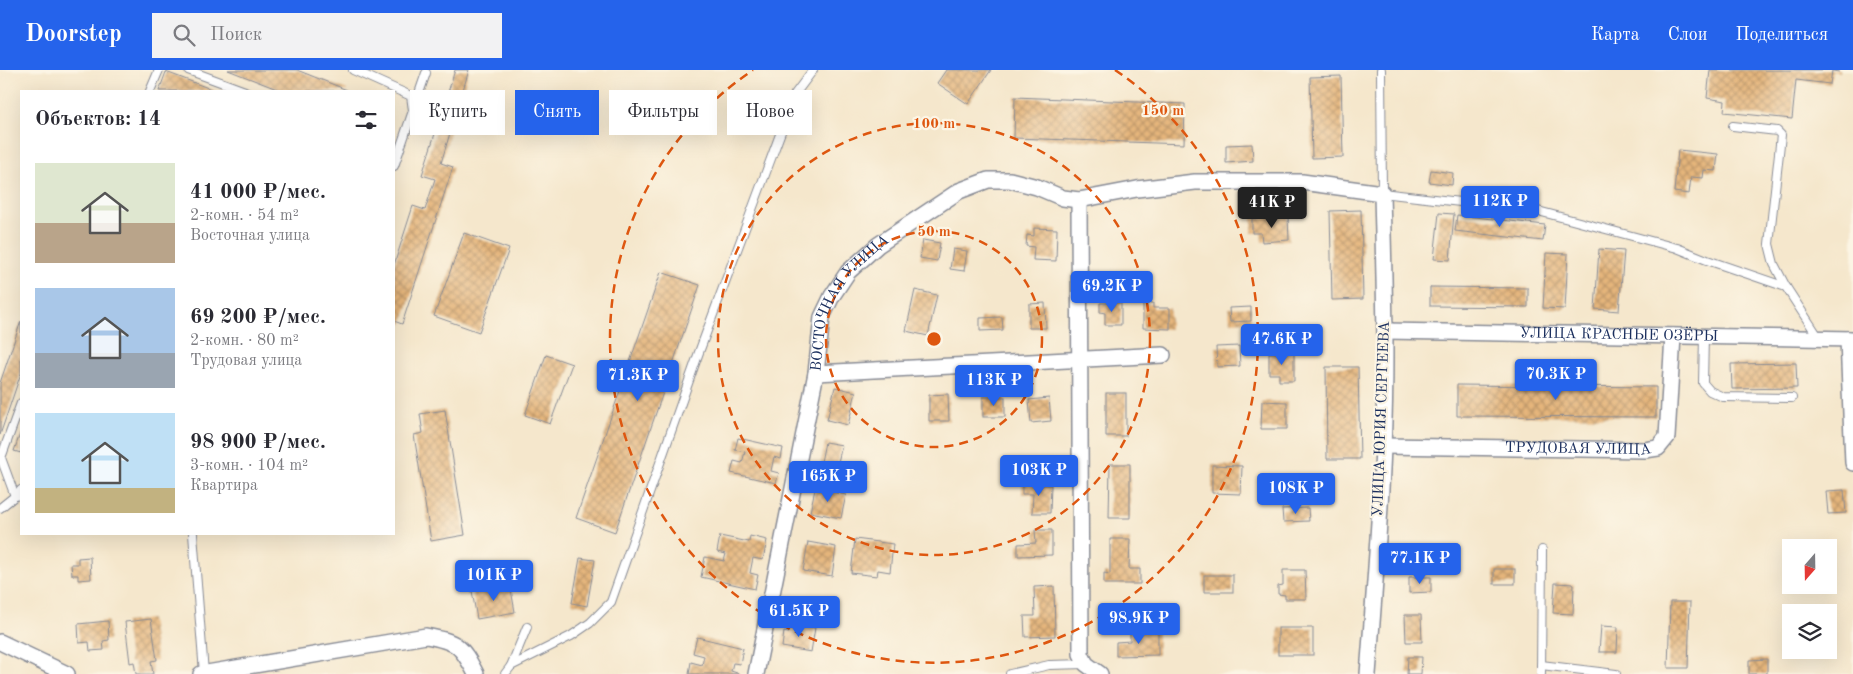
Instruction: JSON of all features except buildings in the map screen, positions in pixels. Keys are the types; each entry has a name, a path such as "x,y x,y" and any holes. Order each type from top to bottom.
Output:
{"street":[{"name":"ВОСТОЧНАЯ УЛИЦА","path":"756,674 816,373 822,317 832,296 848,272 878,245 959,191 988,180 1010,180 1037,187 1063,198 1079,200 1137,189 1196,182 1302,182 1382,193"},
{"name":"УЛИЦА ЮРИЯ СЕРГЕЕВА","path":"1368,674 1383,446 1385,331 1382,193"},
{"path":"1079,200 1081,654 1086,664 1100,674"},
{"name":"УЛИЦА КРАСНЫЕ ОЗЁРЫ","path":"1385,331 1851,339"},
{"name":"ТРУДОВАЯ УЛИЦА","path":"1383,446 1645,450 1658,448 1667,437 1673,336"},
{"path":"1851,339 1853,463"},
{"path":"816,373 1163,355"},
{"path":"203,674 426,636 451,641 466,654 476,674"},
{"path":"0,642 66,674"}],"lane":[{"path":"150,90 159,70"},
{"path":"188,70 242,90"},
{"path":"353,70 410,96"},
{"path":"511,666 571,636 590,623 611,602 698,355 795,94 813,70"},
{"path":"1381,70 1382,193 1538,212 1677,248 1786,287"},
{"path":"420,90 426,73"},
{"path":"395,160 397,147 410,119"},
{"path":"1733,126 1777,131 1781,135 1769,244 1774,264 1786,287 1819,338"},
{"path":"1704,336 1703,383 1710,391 1722,397 1792,398"},
{"path":"0,508 18,495 1,458 20,406"},
{"path":"193,535 203,674"},
{"path":"1541,674 1542,550"},
{"path":"505,674 511,666 527,627"},
{"path":"1010,674 1049,666 1086,664"},
{"path":"1541,665 1616,674"}]}
